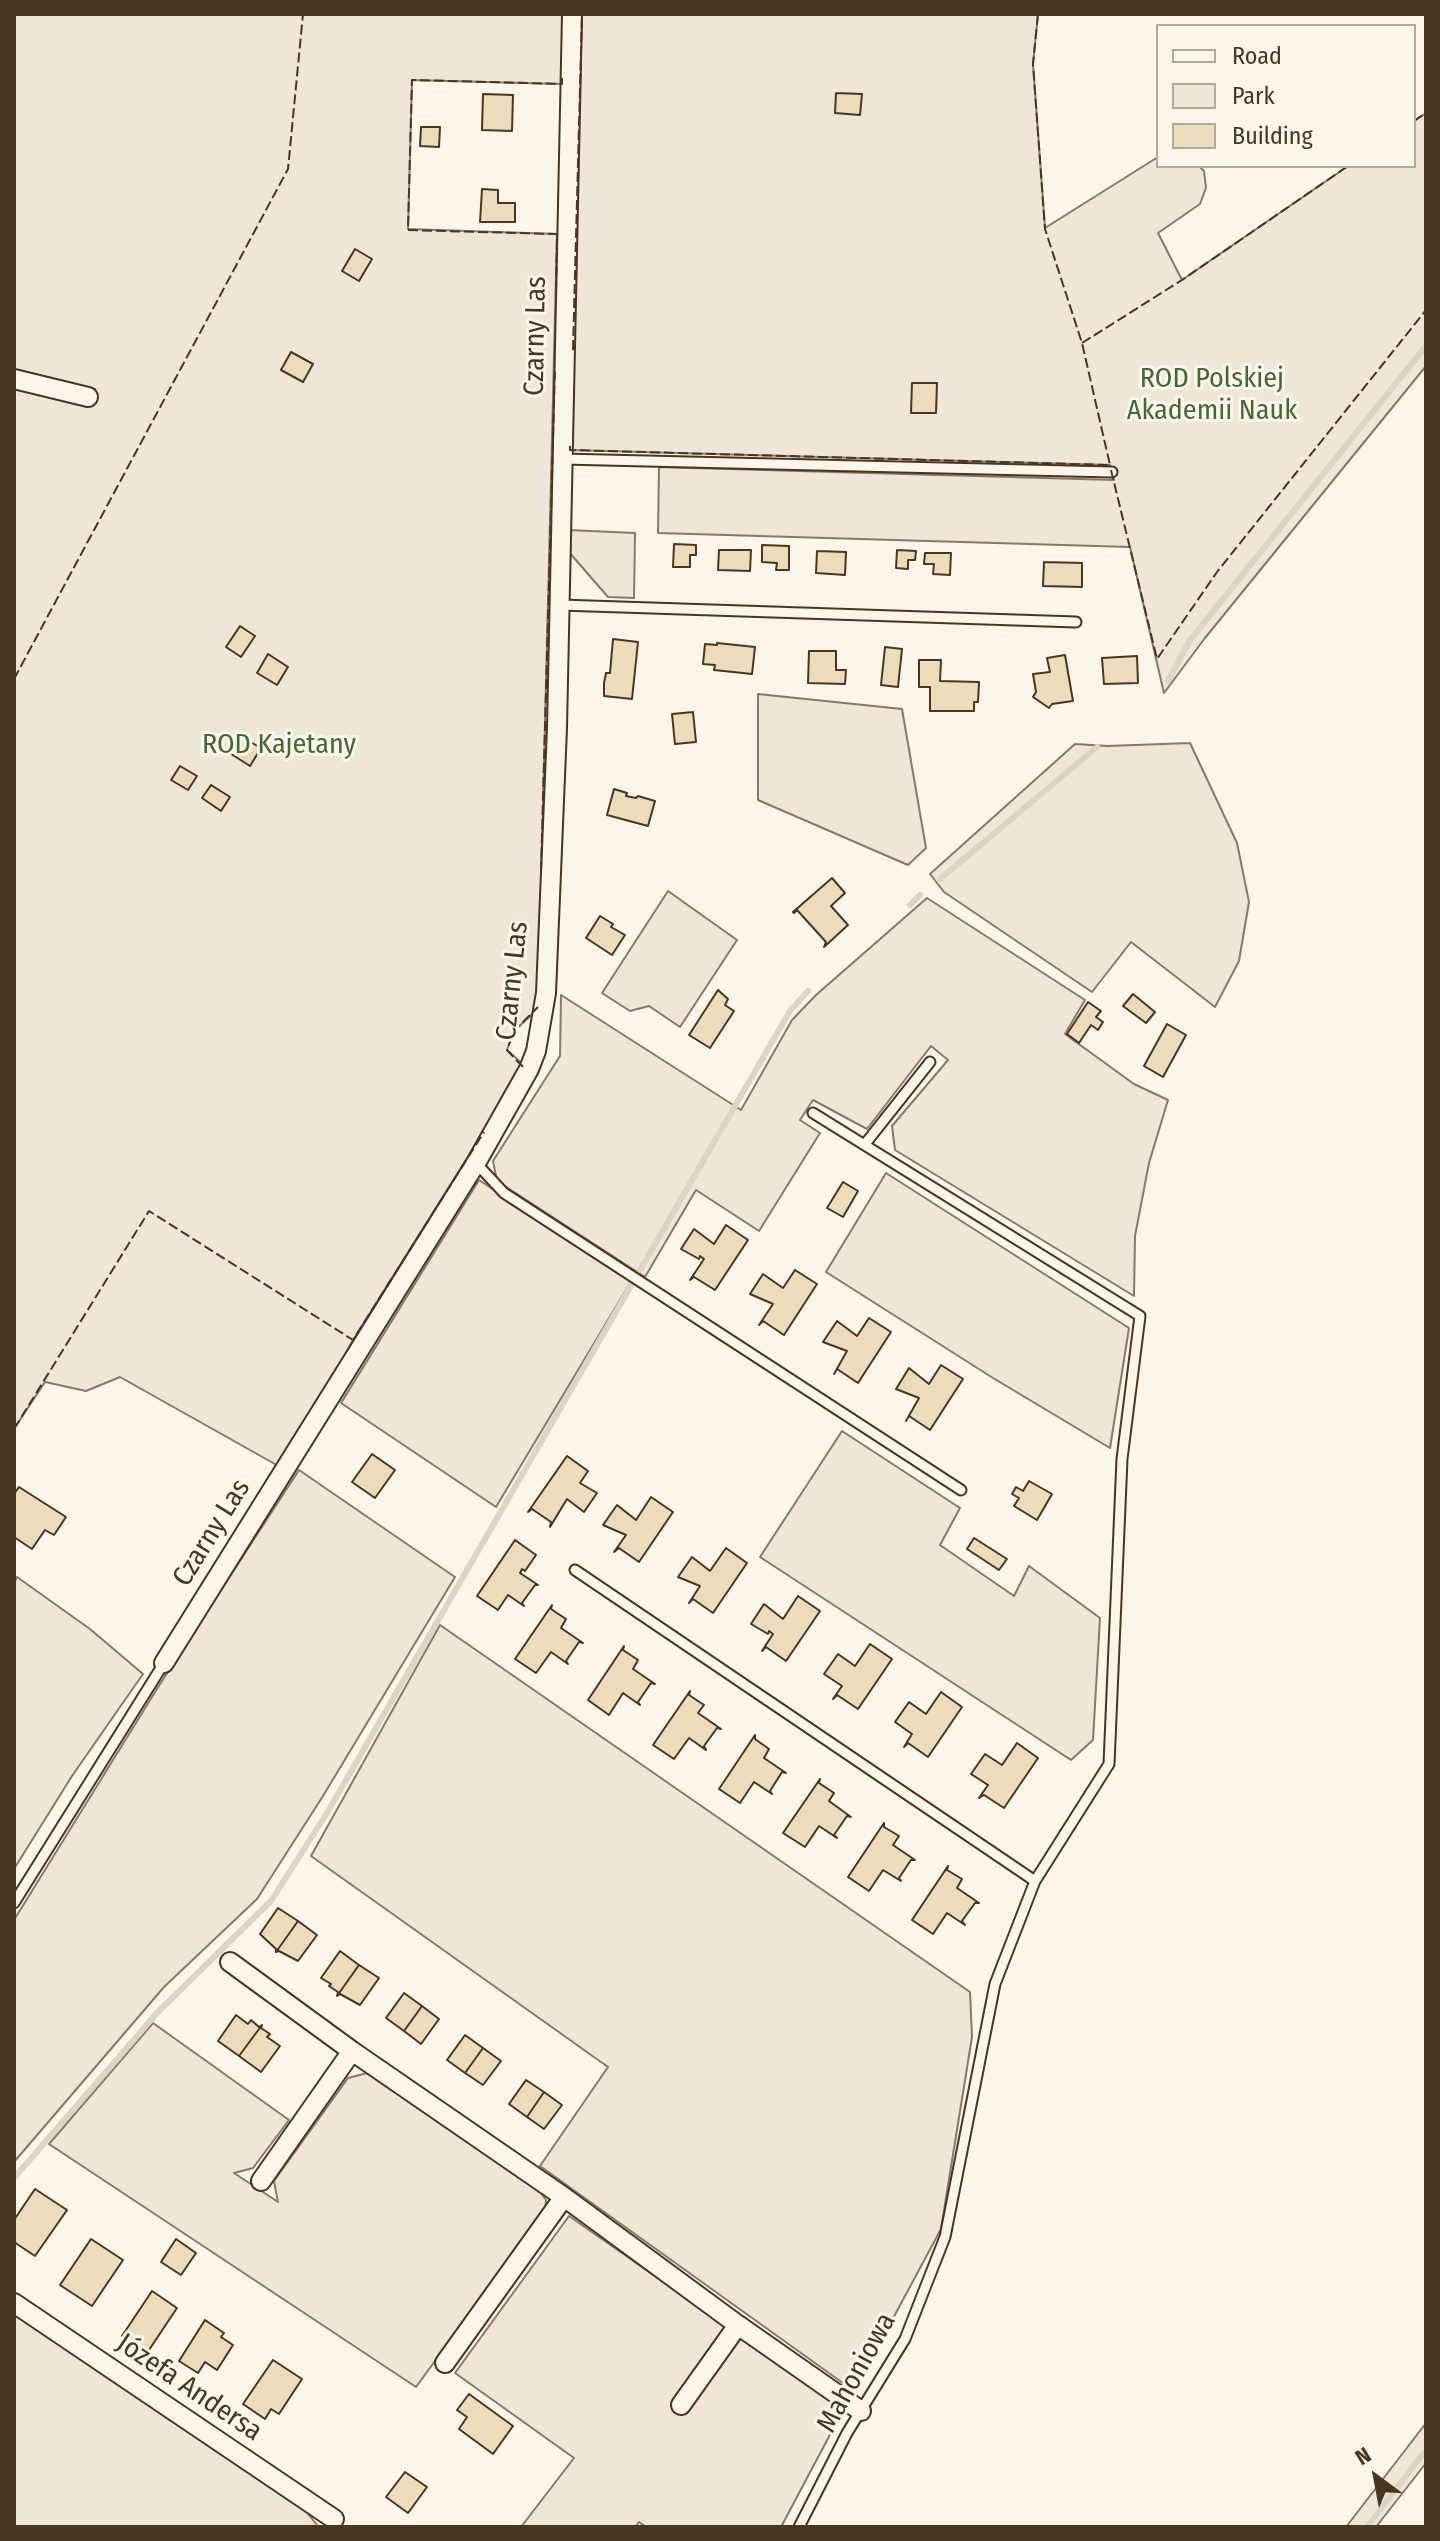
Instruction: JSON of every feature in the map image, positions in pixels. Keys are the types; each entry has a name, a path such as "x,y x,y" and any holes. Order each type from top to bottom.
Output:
{"street":[{"name":"Czarny Las","path":"164,1663 476,1163 529,1069 542,1025 546,993 560,605 572,14"},
{"path":"14,379 88,397"},
{"path":"230,1962 861,2411"},
{"path":"261,2181 352,2051"},
{"path":"445,2363 564,2197"},
{"name":"Józefa Andersa","path":"14,2303 332,2523"},
{"path":"681,2405 738,2325"}],"lane":[{"path":"562,459 1112,472"},
{"path":"560,605 1076,622"},
{"path":"813,1113 865,1144 930,1062"},
{"name":"Mahoniowa","path":"799,2527 861,2411 905,2339 945,2237 995,1984 1035,1881 1109,1764 1122,1459 1140,1316 865,1144"},
{"path":"476,1163 504,1193 961,1490"},
{"path":"575,1570 1035,1881"},
{"name":"Czarny Las","path":"14,1903 164,1663"}],"green space":[{"name":"ROD Kajetany","path":"14,14 564,14 562,84 412,80 408,229 557,234 538,1009 514,1031 507,1050 525,1066 353,1340 282,1468 120,1377 86,1391 45,1382 14,1429 14,387 88,405 95,389 14,369"},
{"name":"ROD Polskiej Akademii Nauk","path":"582,14 1038,14 1033,64 1045,228 1156,158 1156,168 1201,168 1206,188 1200,204 1158,233 1182,280 1345,168 1416,168 1416,120 1426,113 1426,366 1164,693 1130,547 658,533 659,467 1114,480 1110,465 570,450"},
{"path":"568,530 635,533 634,598 608,597 568,551"},
{"path":"758,694 902,709 926,848 908,865 758,800"},
{"path":"1190,743 1237,843 1249,902 1239,961 1215,1007 1131,942 1092,992 944,892 930,874 1075,744"},
{"path":"668,891 737,940 680,1027 649,1006 630,1011 602,993"},
{"path":"927,898 1085,1000 1065,1034 1134,1084 1168,1100 1149,1163 1135,1236 1134,1296 895,1150 892,1126 948,1060 931,1046 867,1129 813,1100 800,1120 820,1133 759,1231 696,1190 645,1277 497,1181 493,1161 560,1056 561,995 741,1110 792,1020 816,995"},
{"path":"886,1173 1129,1328 1110,1448 826,1272"},
{"path":"479,1180 632,1280 496,1507 341,1403"},
{"path":"842,1431 960,1508 940,1545 1014,1596 1029,1566 1100,1618 1093,1740 1071,1760 760,1557"},
{"path":"299,1470 455,1577 257,1899 164,1987 14,2162 14,1920 160,1684"},
{"path":"17,1577 90,1629 143,1674 72,1776 14,1869 14,1583"},
{"path":"440,1625 970,1992 972,2037 941,2229 854,2391 540,2166 608,2067 311,1856"},
{"path":"153,2023 289,2120 253,2168 234,2173 278,2202 274,2181 348,2078 375,2071 538,2189 546,2200 545,2211 416,2387 49,2144"},
{"path":"569,2216 825,2395 841,2414 781,2527 646,2527 639,2522 635,2527 521,2527 574,2458 455,2373"},
{"path":"14,2312 305,2510 316,2527 14,2527"},
{"path":"1426,2423 1426,2463 1376,2527 1346,2527"}],"building":[{"path":"836,93 862,94 860,115 835,113"},
{"path":"483,94 513,95 512,131 482,130"},
{"path":"421,127 440,127 439,147 420,146"},
{"path":"482,189 498,190 498,203 515,203 515,222 480,222"},
{"path":"355,249 372,259 359,281 342,271"},
{"path":"291,352 313,364 303,382 281,370"},
{"path":"912,383 937,383 936,413 911,413"},
{"path":"674,544 696,545 696,555 690,555 690,567 673,567"},
{"path":"762,545 789,546 789,570 776,570 777,563 762,562"},
{"path":"719,550 751,550 750,571 718,570"},
{"path":"897,550 916,551 915,560 908,560 908,569 896,568"},
{"path":"817,551 846,552 845,575 816,573"},
{"path":"925,553 951,553 950,575 933,574 934,564 924,564"},
{"path":"1044,562 1082,563 1082,587 1043,586"},
{"path":"240,626 255,636 241,657 226,647"},
{"path":"613,639 638,642 632,699 604,696"},
{"path":"705,644 755,647 752,674 714,670 715,665 703,664"},
{"path":"885,647 902,649 898,687 881,685"},
{"path":"809,651 836,651 836,670 846,670 845,684 808,683"},
{"path":"268,654 288,667 277,685 257,673"},
{"path":"1065,655 1073,701 1052,704 1049,708 1033,697 1036,692 1033,674 1050,672 1047,658"},
{"path":"1137,656 1138,683 1104,684 1102,658"},
{"path":"919,660 941,660 940,681 979,682 978,702 974,702 974,711 930,711 930,687 919,687"},
{"path":"693,712 696,742 675,744 672,714"},
{"path":"238,735 261,748 250,766 228,752"},
{"path":"180,766 197,776 188,790 171,780"},
{"path":"211,785 230,797 221,811 202,798"},
{"path":"614,789 627,793 626,796 655,801 648,826 607,815"},
{"path":"832,878 845,893 831,906 848,925 824,947 826,942 797,910 793,912"},
{"path":"600,916 625,935 612,955 586,938"},
{"path":"718,990 728,999 725,1005 734,1011 710,1048 689,1035"},
{"path":"1133,994 1155,1012 1146,1023 1123,1006"},
{"path":"1088,1002 1101,1011 1096,1017 1103,1022 1098,1030 1091,1025 1079,1043 1067,1034"},
{"path":"1167,1024 1186,1035 1163,1077 1144,1066"},
{"path":"843,1182 858,1191 843,1217 827,1208"},
{"path":"726,1225 748,1240 715,1290 694,1277 690,1280 704,1259 681,1249 694,1229 714,1244"},
{"path":"795,1270 817,1284 784,1335 763,1321 759,1325 773,1304 750,1294 763,1274 783,1288"},
{"path":"869,1318 891,1332 858,1383 837,1369 834,1374 847,1351 823,1342 837,1321 857,1336"},
{"path":"941,1365 963,1379 930,1430 909,1416 906,1421 919,1398 896,1389 909,1368 929,1384"},
{"path":"372,1454 395,1470 375,1498 352,1482"},
{"path":"567,1456 588,1471 580,1483 597,1493 584,1512 567,1499 550,1527 551,1522 532,1509 528,1512"},
{"path":"1029,1481 1052,1494 1037,1520 1014,1506 1019,1498 1012,1494 1016,1487 1023,1491"},
{"path":"19,1487 66,1517 54,1535 45,1530 32,1549 14,1537 14,1494"},
{"path":"651,1497 673,1512 639,1562 619,1548 614,1552 626,1535 603,1525 617,1505 636,1520"},
{"path":"974,1538 1007,1559 999,1570 967,1549"},
{"path":"515,1540 536,1555 525,1571 522,1569 520,1573 538,1585 522,1603 524,1606 508,1595 498,1610 477,1596"},
{"path":"726,1548 747,1563 713,1613 693,1599 689,1603 700,1586 678,1577 692,1557 710,1571"},
{"path":"798,1596 820,1611 786,1661 766,1647 762,1651 773,1634 751,1624 764,1604 783,1619"},
{"path":"552,1605 551,1609 566,1619 561,1628 583,1643 579,1642 566,1661 568,1664 551,1652 536,1673 515,1659"},
{"path":"870,1644 892,1659 858,1709 837,1695 833,1699 842,1686 824,1674 838,1654 855,1666"},
{"path":"624,1646 623,1650 638,1660 633,1669 655,1684 651,1683 638,1702 640,1705 623,1693 609,1715 588,1700"},
{"path":"690,1691 689,1695 704,1705 698,1713 721,1729 717,1728 704,1746 706,1750 689,1738 674,1759 653,1745"},
{"path":"941,1692 962,1707 928,1757 908,1743 904,1747 912,1734 895,1722 909,1702 926,1714"},
{"path":"755,1735 755,1739 769,1749 764,1758 786,1773 782,1772 770,1791 772,1794 754,1782 740,1803 719,1789"},
{"path":"1017,1743 1038,1758 1004,1808 984,1795 979,1798 988,1785 971,1774 985,1754 1002,1765"},
{"path":"820,1779 819,1783 834,1793 829,1801 851,1817 847,1816 834,1835 837,1838 819,1826 805,1847 783,1833"},
{"path":"884,1823 884,1827 899,1836 893,1845 915,1860 911,1860 899,1878 901,1881 883,1870 869,1891 848,1877"},
{"path":"948,1866 947,1870 962,1879 957,1888 979,1903 975,1903 962,1921 965,1925 947,1913 933,1934 912,1920"},
{"path":"278,1908 298,1921 276,1952 260,1934"},
{"path":"298,1921 317,1935 298,1961 276,1952"},
{"path":"340,1951 359,1965 337,1996 338,1992 329,1986 331,1984 321,1978"},
{"path":"359,1965 379,1978 360,2005 340,1994 337,1996"},
{"path":"404,1993 422,2006 404,2031 386,2018"},
{"path":"422,2006 439,2019 421,2044 404,2031"},
{"path":"236,2015 248,2024 251,2020 259,2027 262,2025 239,2056 218,2041"},
{"path":"262,2025 261,2028 270,2034 267,2037 280,2046 261,2072 239,2056"},
{"path":"465,2035 483,2048 465,2073 447,2060"},
{"path":"483,2048 501,2061 483,2085 465,2073"},
{"path":"526,2080 544,2092 527,2117 509,2104"},
{"path":"544,2092 562,2105 544,2129 527,2117"},
{"path":"35,2189 67,2210 35,2256 14,2242 14,2220"},
{"path":"91,2239 123,2260 92,2306 60,2285"},
{"path":"176,2239 196,2253 181,2275 161,2262"},
{"path":"152,2291 177,2308 147,2353 122,2336"},
{"path":"205,2320 224,2333 221,2337 233,2345 217,2370 205,2362 198,2373 179,2361"},
{"path":"273,2360 302,2379 279,2414 271,2409 265,2419 243,2404"},
{"path":"469,2394 513,2426 493,2454 459,2429 467,2417 457,2410"},
{"path":"405,2472 427,2487 408,2513 386,2497"}],"waterway":[{"path":"1168,681 1190,640 1426,346"},
{"path":"940,879 1097,747"},
{"path":"910,905 920,895"},
{"path":"640,1270 790,1011 808,991"},
{"path":"14,2178 157,2013 271,1901 327,1813 632,1284"},
{"path":"1367,2527 1426,2450"}],"fence":[{"path":"14,679 288,169 303,14"},
{"path":"573,350 582,14"},
{"path":"570,446 570,450 1110,465 1082,343 1045,229 1033,64 1038,14"},
{"path":"556,291 557,234 408,230 412,80 562,84 562,78"},
{"path":"1416,120 1426,113"},
{"path":"1082,343 1182,280 1345,168"},
{"path":"1111,470 1157,659 1217,572 1426,310"},
{"path":"541,871 555,367"},
{"path":"523,1067 507,1050 514,1031 538,1007"},
{"path":"14,1429 149,1211 353,1340 484,1132"}]}
